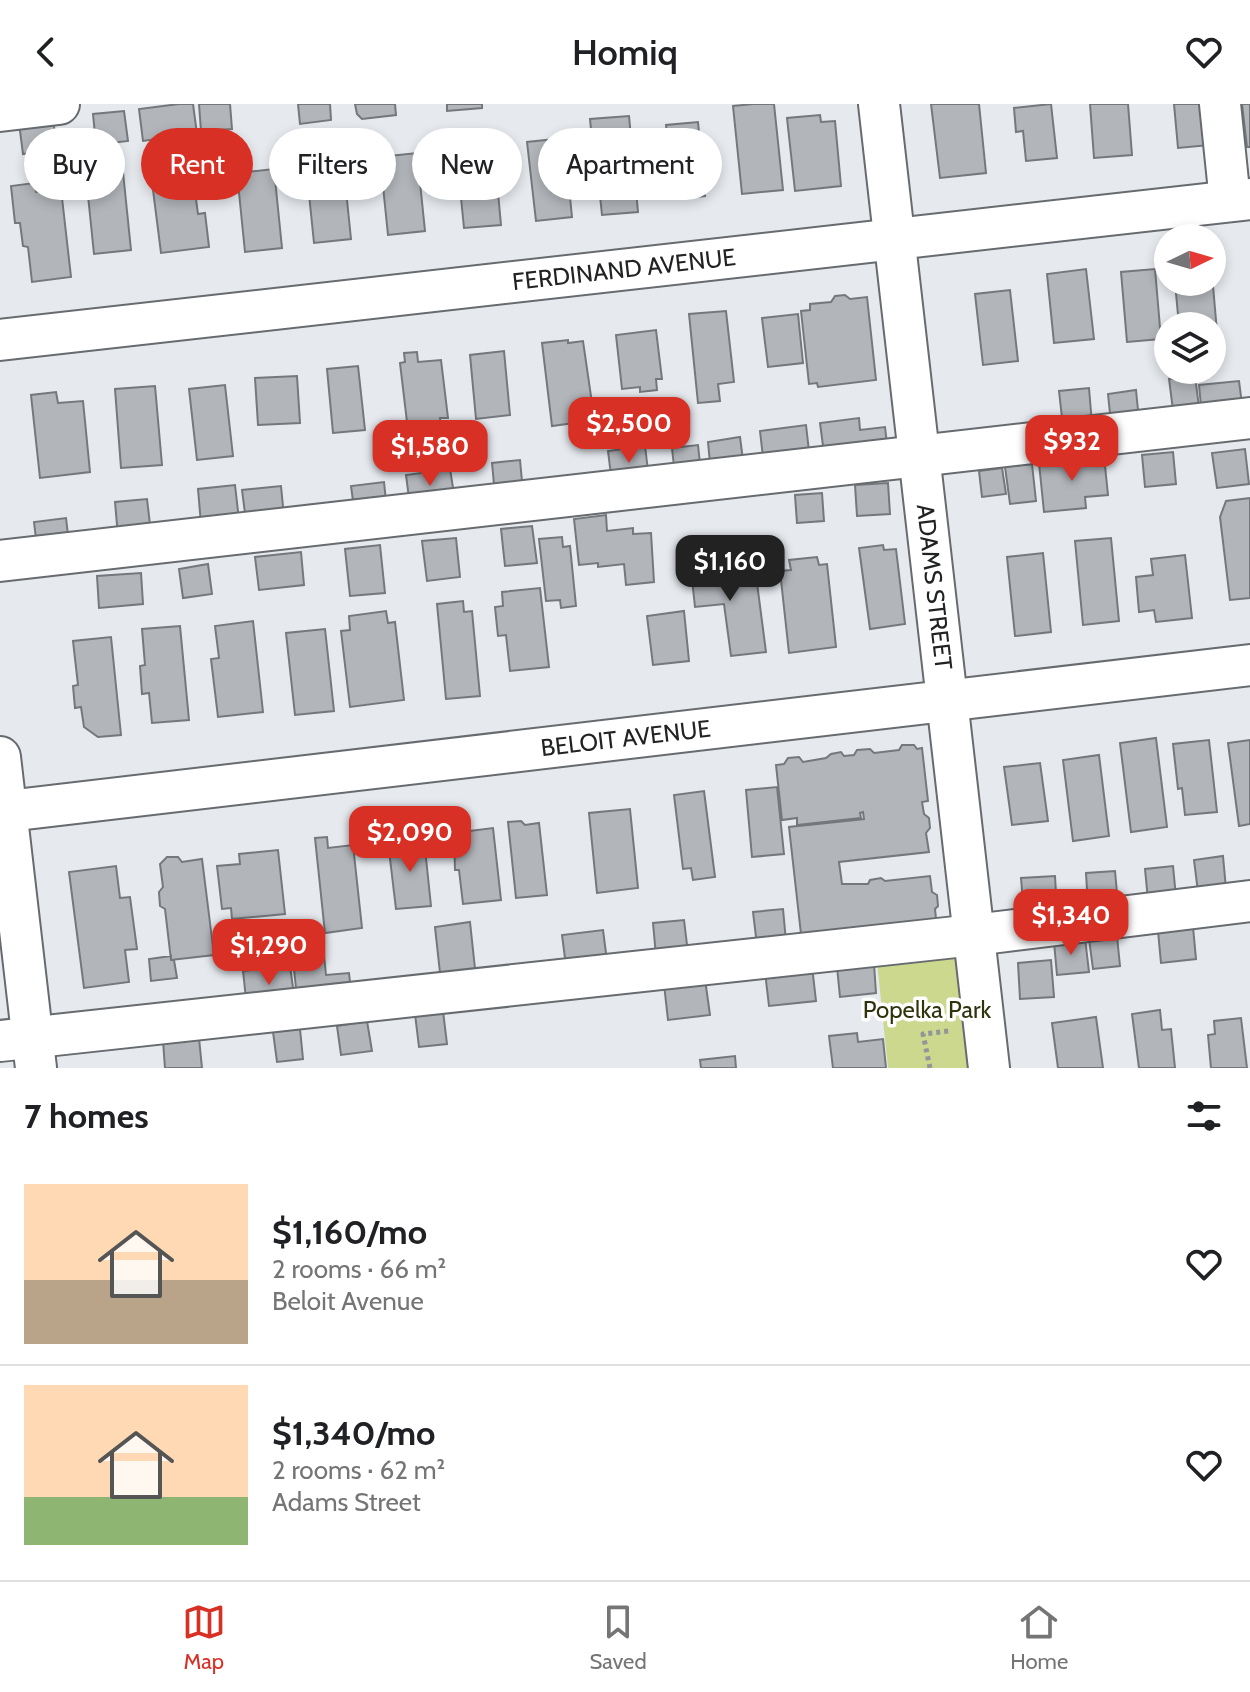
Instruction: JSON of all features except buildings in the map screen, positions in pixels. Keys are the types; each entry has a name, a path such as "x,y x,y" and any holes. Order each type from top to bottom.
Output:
{"street":[{"path":"0,111 59,104"},
{"name":"ADAMS STREET","path":"879,104 989,1068"},
{"path":"1220,104 1240,200"},
{"name":"FERDINAND AVENUE","path":"0,340 1240,200"},
{"path":"0,561 1250,418"},
{"name":"BELOIT AVENUE","path":"3,812 1250,665"},
{"path":"0,757 23,1049 1250,901"}],"path":[{"path":"930,1068 923,1034 958,1030"}],"green space":[{"name":"Popelka Park","path":"964,944 978,1068 888,1068 876,953"}]}
